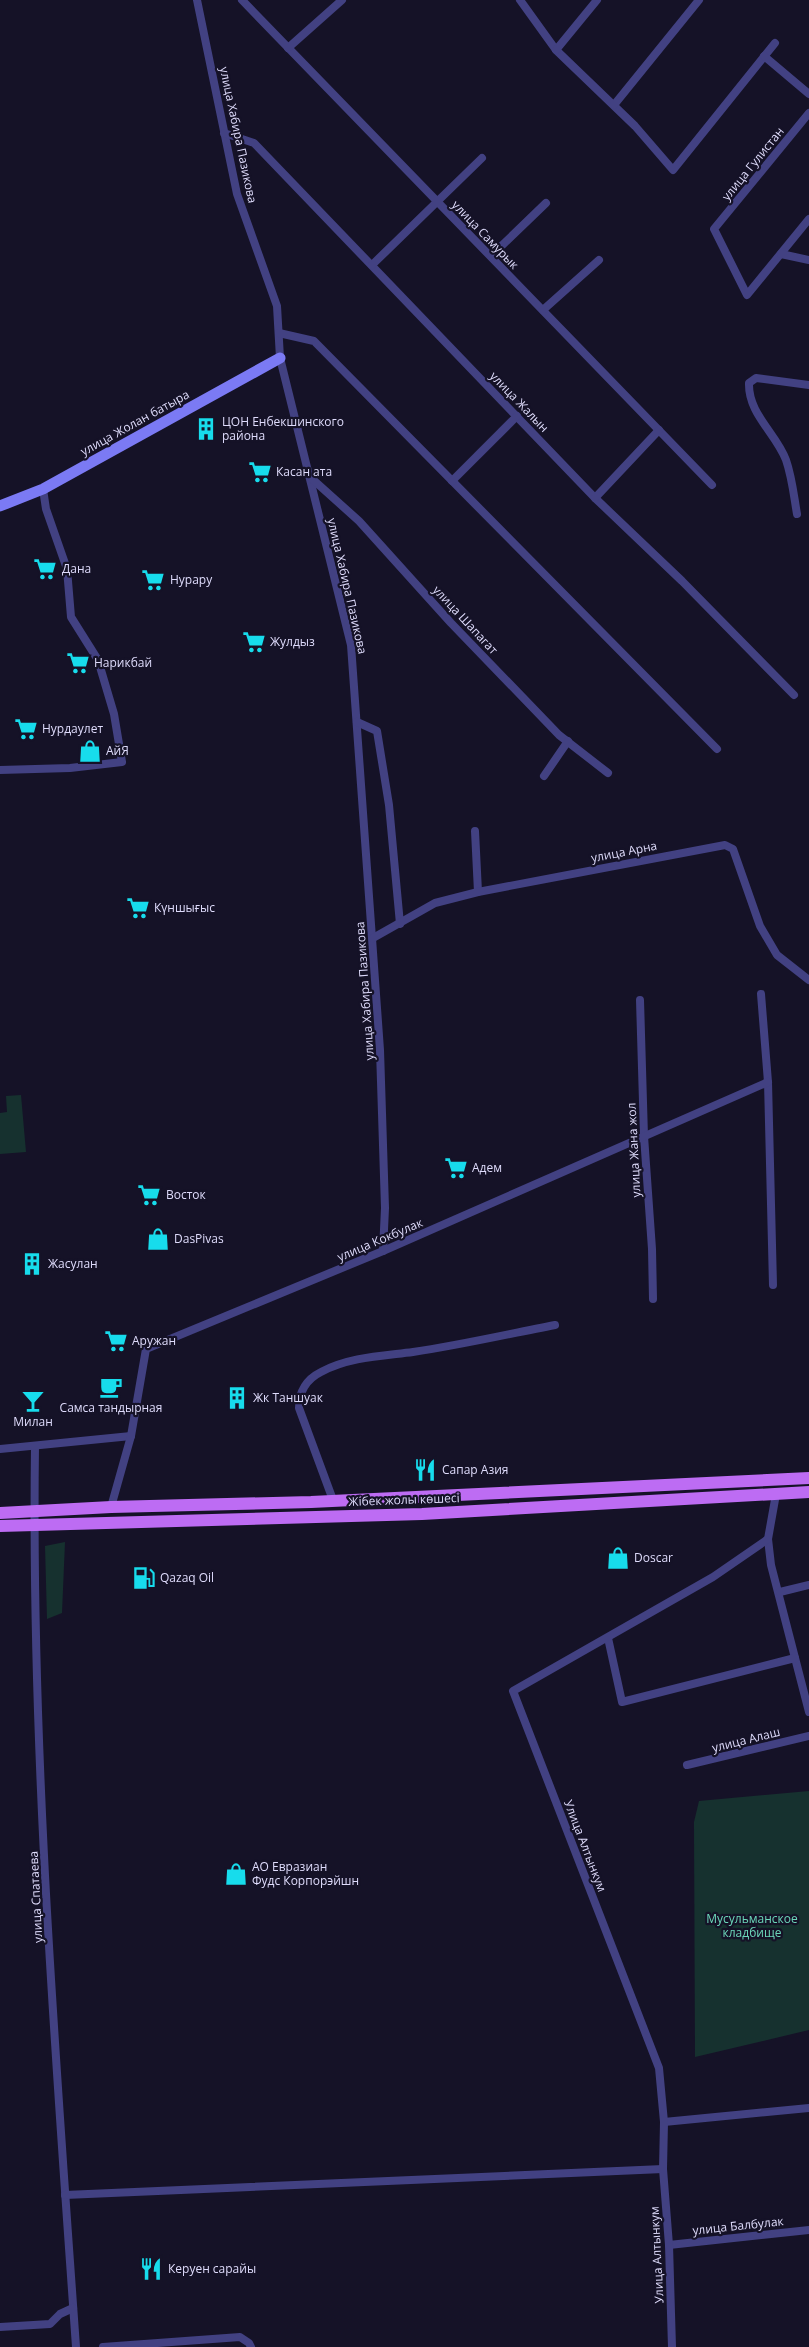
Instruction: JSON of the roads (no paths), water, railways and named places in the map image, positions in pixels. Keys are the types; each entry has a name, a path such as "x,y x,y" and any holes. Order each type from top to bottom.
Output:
{"main road":[{"name":"Жібек жолы көшесі","path":"0,1513 809,1478"},
{"name":"Жібек жолы көшесі","path":"0,1526 422,1514 809,1492"}],"street":[{"name":"улица Хабира Пазикова","path":"197,0 237,194 277,306 280,358 352,645 380,1050 385,1208 383,1251"},
{"name":"улица Самурык","path":"242,0 712,485"},
{"path":"288,48 342,0"},
{"path":"520,0 556,50 614,105 672,170 775,42"},
{"path":"556,50 597,0"},
{"path":"614,105 699,0"},
{"path":"764,56 809,94"},
{"name":"улица Гулистан","path":"781,254 747,295 714,229 809,113"},
{"name":"улица Жалын","path":"224,133 254,143 595,498 682,581 794,695"},
{"path":"372,265 482,158"},
{"path":"491,256 546,203"},
{"path":"809,219 781,254 809,260"},
{"path":"543,310 599,260"},
{"path":"279,333 314,341 717,749"},
{"name":"улица Жолан батыра","path":"0,506 43,489 280,358"},
{"path":"797,514 786,459 760,418 749,392 749,383 756,378 809,385"},
{"path":"452,481 517,416"},
{"path":"595,498 659,430"},
{"name":"улица Шапагат","path":"310,477 359,521 451,623 568,742 608,773"},
{"path":"0,770 70,768 122,762 114,714 98,660 71,617 66,569 46,509 43,489"},
{"path":"357,722 377,731 390,813 400,924"},
{"path":"544,776 568,742"},
{"path":"475,831 478,892"},
{"name":"улица Арна","path":"373,938 435,904 478,892 725,845 733,849 760,926 777,955 809,980"},
{"path":"761,994 768,1082 773,1285"},
{"name":"улица Жана жол","path":"640,1000 644,1136 652,1249 653,1300"},
{"name":"улица Кокбулак","path":"111,1507 131,1436 146,1349 383,1251 768,1082"},
{"path":"333,1500 298,1408 299,1396 305,1383 321,1372 368,1356 413,1352 555,1325"},
{"path":"0,1449 131,1436"},
{"name":"улица Спатаева","path":"35,1446 34,1525 40,1761 65,2194 76,2347"},
{"path":"776,1494 768,1539 771,1565 780,1592 809,1709"},
{"name":"Улица Алтынкум","path":"672,2347 669,2245 663,2169 664,2122 659,2068 513,1691 713,1577 768,1539"},
{"path":"780,1592 809,1585"},
{"path":"608,1638 622,1702 795,1658"},
{"name":"улица Алаш","path":"687,1765 809,1736"},
{"path":"664,2122 809,2108"},
{"path":"65,2194 663,2169"},
{"name":"улица Балбулак","path":"669,2245 809,2230"},
{"path":"0,2327 50,2324 60,2314 73,2308"},
{"path":"103,2347 240,2337 249,2343 251,2347"}],"place":[{"name":"ЦОН Енбекшинского района","path":"206,429"},
{"name":"Касан ата","path":"260,472"},
{"name":"Дана","path":"45,569"},
{"name":"Нурару","path":"153,580"},
{"name":"Жулдыз","path":"254,642"},
{"name":"Нарикбай","path":"78,663"},
{"name":"Нурдаулет","path":"26,729"},
{"name":"АйЯ","path":"90,751"},
{"name":"Күншығыс","path":"138,908"},
{"name":"Адем","path":"456,1168"},
{"name":"Восток","path":"149,1195"},
{"name":"DasPivas","path":"158,1239"},
{"name":"Жасулан","path":"32,1264"},
{"name":"Аружан","path":"116,1341"},
{"name":"Самса тандырная","path":"111,1387"},
{"name":"Жк Таншуак","path":"237,1398"},
{"name":"Милан","path":"33,1401"},
{"name":"Сапар Азия","path":"425,1470"},
{"name":"Doscar","path":"618,1558"},
{"name":"Qazaq Oil","path":"144,1578"},
{"name":"АО Евразиан Фудс Корпорэйшн","path":"236,1874"},
{"name":"Керуен сарайы","path":"151,2269"}],"park label":[{"name":"Мусульманское кладбище","path":"752,1926"}]}
